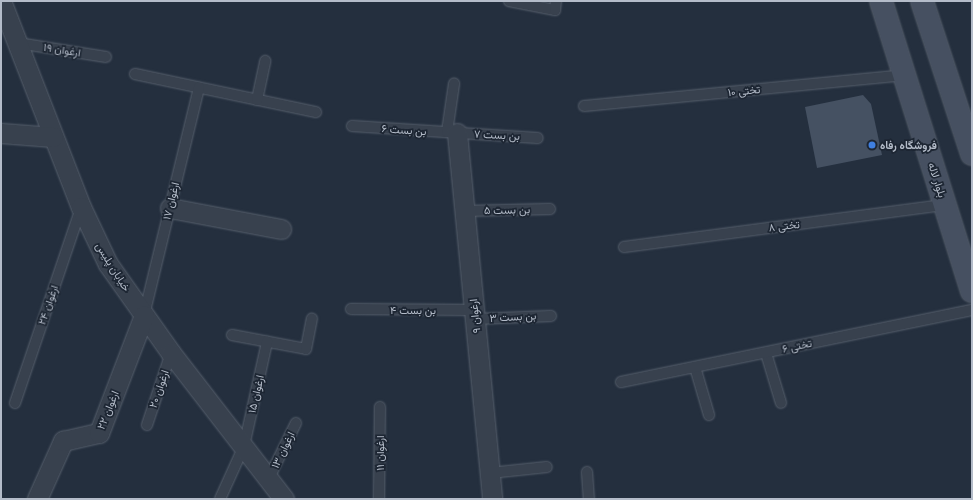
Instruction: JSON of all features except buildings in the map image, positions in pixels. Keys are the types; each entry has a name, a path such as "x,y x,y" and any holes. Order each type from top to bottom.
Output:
{"street":[{"name":"خیابان پلیس","path":"1,1 81,206 108,264 171,353 244,446 270,476 284,499"},
{"name":"بلوار لاله","path":"881,1 972,291"},
{"path":"922,1 972,154"},
{"name":"ارغوان ۹","path":"452,133 464,211 492,499"},
{"path":"1,134 53,137"},
{"path":"170,208 281,229"},
{"name":"ارغوان ۲۲","path":"37,499 63,441 99,433 144,315"}],"lane":[{"path":"509,1 555,5"},
{"name":"ارغوان ۱۹","path":"18,43 106,57"},
{"path":"257,100 265,61"},
{"path":"135,74 316,112"},
{"name":"تختی ۱۰","path":"584,106 904,75"},
{"path":"452,133 454,84"},
{"name":"ارغوان ۱۷","path":"144,315 199,88"},
{"name":"بن بست ۶","path":"352,126 452,133"},
{"name":"بن بست ۷","path":"452,133 538,138"},
{"name":"تختی ۸","path":"624,247 945,205"},
{"name":"ارغوان ۲۴","path":"15,403 81,206"},
{"name":"بن بست ۵","path":"464,211 550,209"},
{"name":"بن بست ۴","path":"351,310 474,315"},
{"name":"تختی ۶","path":"621,382 972,310"},
{"name":"بن بست ۳","path":"474,315 551,316"},
{"path":"232,334 306,349 312,320"},
{"name":"ارغوان ۱۵","path":"220,499 244,446 267,342"},
{"path":"766,352 781,403"},
{"name":"ارغوان ۲۰","path":"147,425 171,353"},
{"path":"695,367 709,415"},
{"name":"ارغوان ۱۱","path":"379,499 380,407"},
{"name":"ارغوان ۱۳","path":"270,476 296,423"},
{"path":"490,473 547,467"},
{"path":"587,472 589,499"}],"place":[{"name":"فروشگاه رفاه","path":"872,145"}]}
